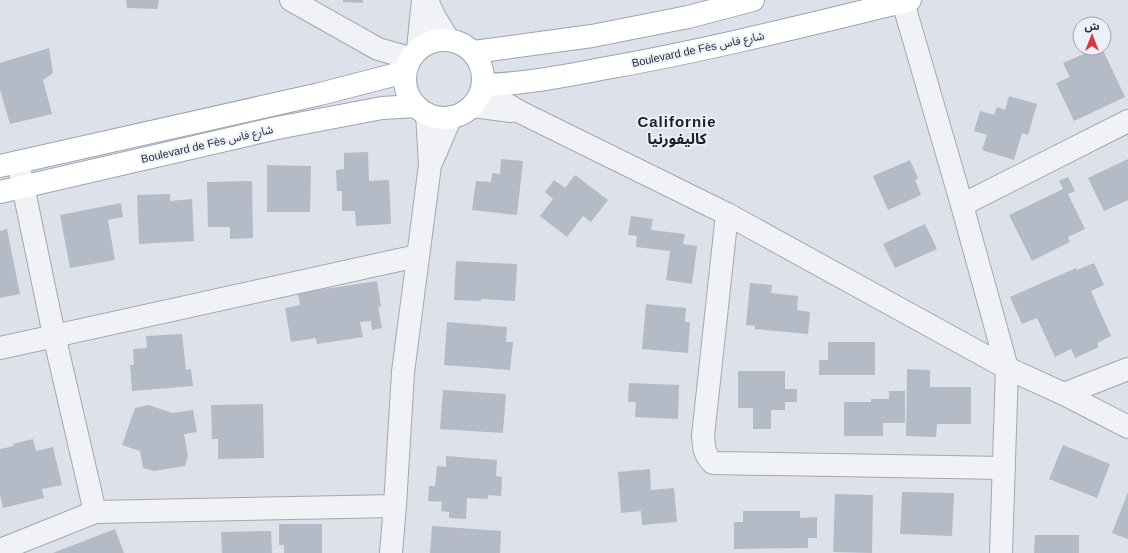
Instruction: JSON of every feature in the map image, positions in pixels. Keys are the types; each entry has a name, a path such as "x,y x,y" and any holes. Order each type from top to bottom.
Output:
{"main road":[{"path":"474,52 592,36 688,17 753,0"},
{"name":"Boulevard de Fès شارع فاس","path":"479,94 514,84 693,52 906,1"},
{"path":"9,164 312,95 411,60 432,41 448,39 467,46 474,52 484,73 479,94 462,114 451,118 439,118 421,110 408,96 405,84 411,60"},
{"name":"Boulevard de Fès شارع فاس","path":"0,192 277,128 382,108 421,110"}],"street":[{"path":"291,0 378,49 411,60 423,0"},
{"path":"427,0 434,16 448,39"},
{"path":"906,1 1007,368 1001,553"},
{"path":"479,94 520,112 727,214 1007,368 1064,394 1128,427"},
{"path":"421,110 430,165"},
{"path":"391,553 403,372 417,256 430,165 451,118"},
{"path":"962,205 1128,121"},
{"path":"9,164 23,186 54,335 95,512"},
{"path":"727,214 703,436 704,450 708,459 713,462 720,463 1004,468"},
{"path":"0,348 417,256"},
{"path":"1064,394 1128,369"},
{"path":"0,550 95,512 395,506"}],"building":[{"path":"126,0 159,0 157,9 127,8"},
{"path":"343,0 363,0 363,3 343,2"},
{"path":"49,48 53,73 43,80 52,114 10,124 0,90 0,63"},
{"path":"1079,56 1106,56 1125,97 1074,121 1056,83 1070,77 1063,63"},
{"path":"1009,96 1037,104 1028,135 1022,133 1014,160 982,150 987,135 974,131 980,111 994,115 997,107 1005,110"},
{"path":"368,152 369,181 389,180 391,224 356,226 355,211 342,211 342,191 337,191 336,170 344,169 344,153"},
{"path":"501,159 523,161 517,215 472,210 476,181 491,182 492,173 500,174"},
{"path":"1128,159 1128,200 1104,211 1088,178"},
{"path":"910,160 918,178 915,180 921,195 888,210 873,176"},
{"path":"267,165 311,166 310,212 267,212"},
{"path":"575,175 608,200 591,222 583,216 567,237 540,216 553,199 545,192 554,180 565,188"},
{"path":"1068,177 1075,191 1068,194 1085,229 1068,237 1070,242 1032,261 1009,215 1063,189 1059,181"},
{"path":"252,181 253,238 230,239 230,227 208,227 207,182"},
{"path":"170,194 170,201 192,199 194,241 139,244 137,195"},
{"path":"121,203 123,217 108,220 115,260 70,268 60,215"},
{"path":"631,216 653,219 651,230 685,234 683,244 697,246 692,284 666,280 670,251 636,247 637,236 628,235"},
{"path":"925,224 937,249 895,268 883,244"},
{"path":"7,229 20,294 0,298 0,231"},
{"path":"456,261 517,264 515,301 481,299 481,301 454,300"},
{"path":"1094,263 1104,285 1091,291 1111,336 1097,343 1099,347 1075,358 1071,349 1055,357 1037,318 1022,324 1010,297 1076,268 1077,270"},
{"path":"377,281 381,306 378,307 382,328 372,330 371,321 360,322 363,337 317,344 316,338 291,342 285,308 300,305 298,293"},
{"path":"750,283 772,285 771,293 798,296 797,310 810,312 808,334 755,329 755,326 746,325"},
{"path":"646,304 686,308 685,322 690,322 688,353 642,349"},
{"path":"447,322 507,327 506,342 513,342 510,370 444,365"},
{"path":"182,334 186,370 191,369 193,386 132,391 130,365 134,365 133,349 147,348 146,336"},
{"path":"828,342 875,342 875,375 819,375 819,360 828,360"},
{"path":"907,369 930,370 930,387 971,387 971,424 937,424 936,437 906,436"},
{"path":"738,371 785,371 785,389 797,389 797,402 785,402 785,410 771,410 771,429 753,429 753,408 738,408"},
{"path":"629,383 679,385 678,419 635,417 636,402 628,402"},
{"path":"443,390 506,394 503,433 440,429"},
{"path":"889,391 905,391 905,423 883,423 883,436 844,436 844,402 871,402 871,399 889,399"},
{"path":"263,404 264,458 218,459 218,439 212,439 211,405"},
{"path":"149,405 172,413 193,410 197,432 184,434 188,456 185,466 154,471 143,468 140,451 122,445 135,408"},
{"path":"33,439 36,451 53,447 62,485 42,489 44,498 3,508 0,495 0,449"},
{"path":"1063,445 1110,464 1097,498 1049,479"},
{"path":"446,456 497,460 496,476 502,477 501,496 488,495 488,499 467,498 466,519 449,518 449,512 441,511 442,502 428,501 429,486 435,486 437,466 446,467"},
{"path":"650,469 651,490 674,488 677,522 642,525 641,511 621,513 618,472"},
{"path":"902,492 954,493 952,536 900,534"},
{"path":"1128,492 1128,539 1112,533"},
{"path":"835,494 873,495 872,553 833,552"},
{"path":"743,511 800,511 800,518 817,517 817,538 808,538 808,548 734,549 734,522 743,522"},
{"path":"279,524 322,524 322,553 284,553 284,545 279,545"},
{"path":"432,526 501,531 500,553 430,553"},
{"path":"115,529 124,553 53,553"},
{"path":"271,531 272,553 222,553 221,532"},
{"path":"1035,535 1079,535 1079,553 1034,553"}],"district":[{"name":"Californie كاليفورنيا","path":"677,130"}]}
